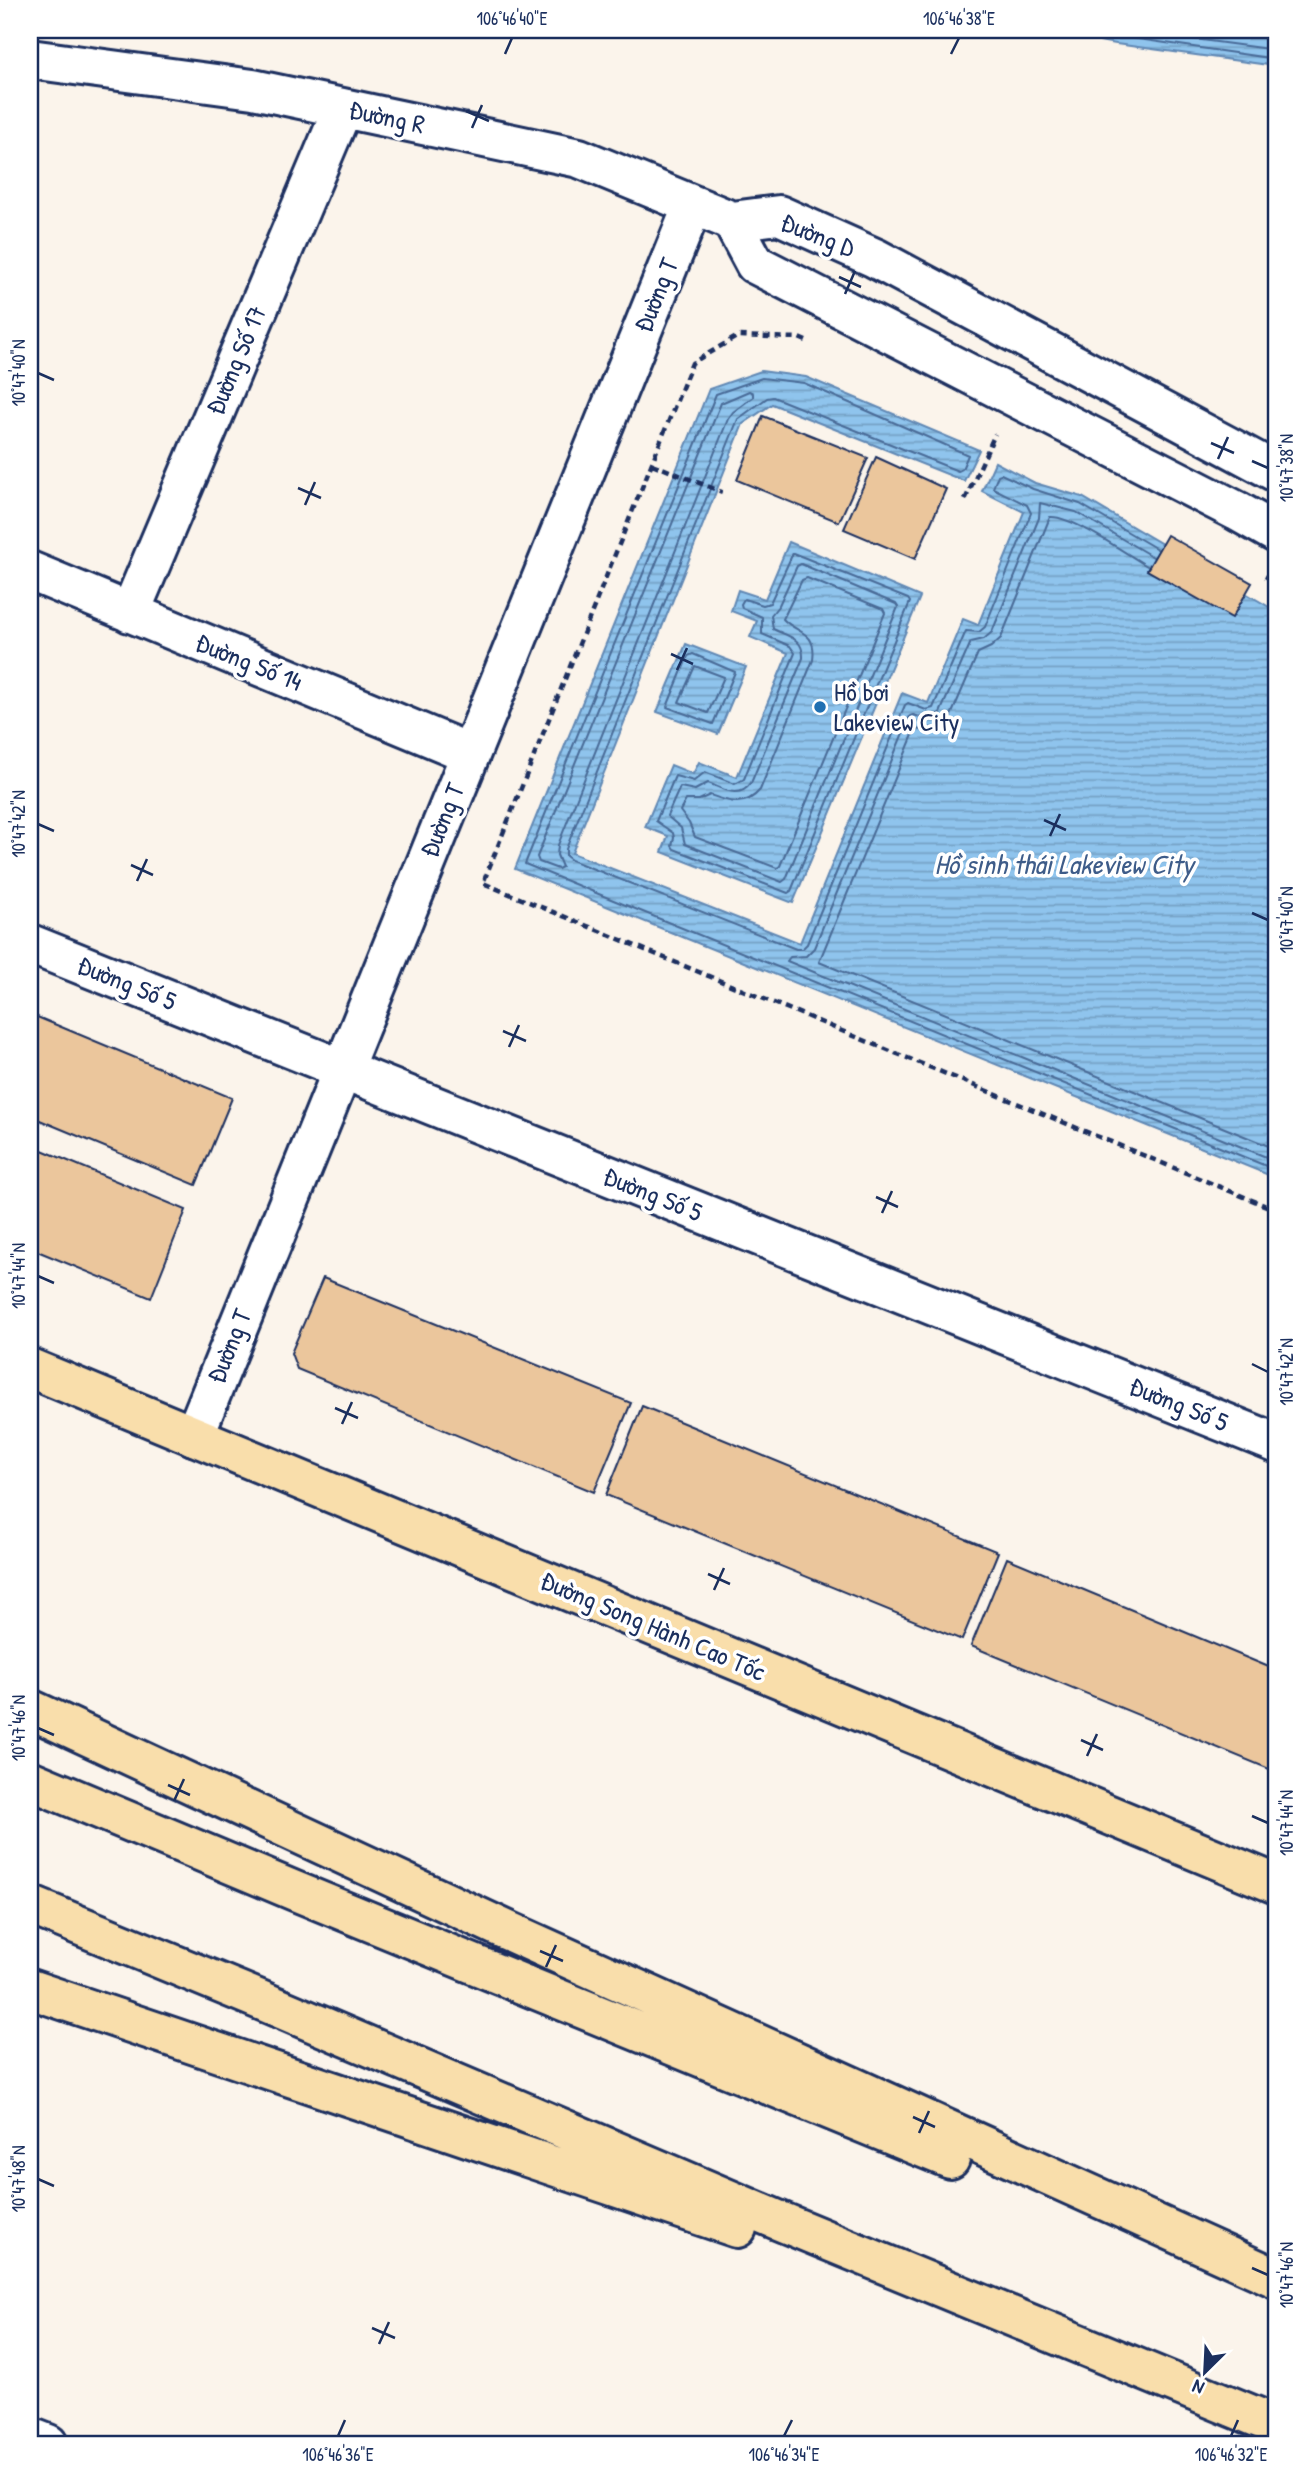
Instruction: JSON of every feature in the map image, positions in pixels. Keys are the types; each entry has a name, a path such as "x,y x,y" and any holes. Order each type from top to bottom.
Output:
{"main road":[{"name":"Đường Song Hành Cao Tốc","path":"30,1368 1276,1884"},
{"path":"30,1709 518,1936 1276,2278"},
{"path":"30,1780 1276,2292"},
{"path":"30,1905 780,2221 1276,2425"},
{"path":"30,1989 774,2240 1276,2433"}],"street":[{"name":"Đường R","path":"30,59 253,89 579,158 732,221"},
{"name":"Đường Số 17","path":"130,613 343,108"},
{"name":"Đường T","path":"194,1436 468,753 692,205"},
{"name":"Đường D","path":"1271,457 876,258 779,215 732,221 754,264 1276,533"},
{"path":"1237,511 1271,457"},
{"name":"Đường Số 14","path":"30,571 468,753"},
{"name":"Đường Số 5","path":"30,944 1276,1443"},
{"path":"30,2437 48,2444"}],"path":[{"path":"811,343 799,338 738,336 692,363 483,883 1276,1210"},
{"path":"965,500 998,427"},
{"path":"651,464 722,492"},
{"path":"1265,575 1276,582"}],"water":[{"path":"1037,30 1276,30 1276,66 1116,44"},
{"name":"Hồ sinh thái Lakeview City","path":"761,371 806,377 979,450 964,481 772,404 743,424 572,853 800,943 902,693 928,703 963,619 978,625 1024,512 982,491 995,462 1035,483 1082,497 1276,611 1276,1178 515,869 709,389"},
{"name":"Hồ bơi Lakeview City","path":"789,542 920,597 793,903 662,852 668,836 645,827 671,765 693,774 699,762 737,777 788,653 750,637 757,621 731,611 738,590 765,599"},
{"path":"686,644 746,667 718,734 657,712"}],"building":[{"path":"763,416 868,458 839,522 737,480"},
{"path":"876,457 946,489 915,559 844,529"},
{"path":"1167,535 1252,583 1232,618 1147,570"},
{"path":"30,1014 232,1098 196,1185 30,1116"},
{"path":"30,1145 186,1210 151,1298 30,1248"},
{"path":"323,1278 631,1403 594,1492 297,1369 291,1353"},
{"path":"642,1406 998,1552 962,1640 606,1495"},
{"path":"1007,1558 1276,1670 1274,1771 971,1646"}],"place":[{"name":"Hồ bơi Lakeview City","path":"820,707"}]}
